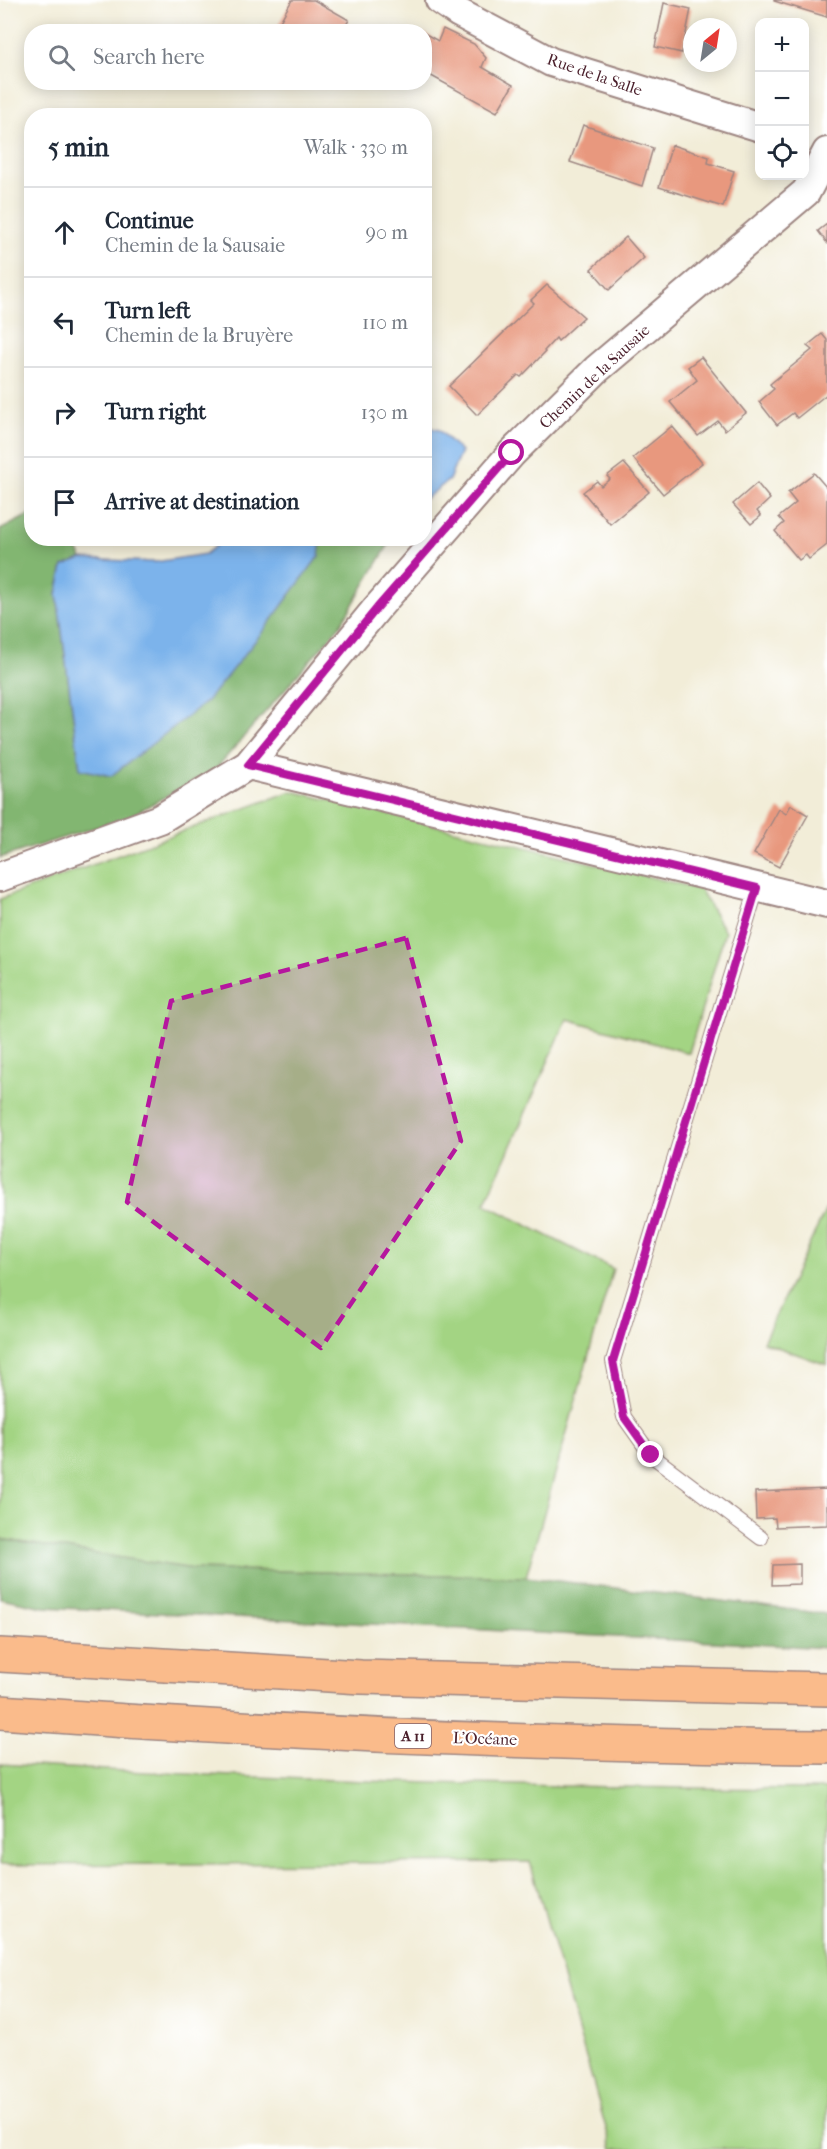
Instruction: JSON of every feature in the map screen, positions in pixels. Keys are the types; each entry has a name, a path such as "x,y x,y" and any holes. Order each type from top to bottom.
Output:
{"highway":[{"path":"0,1655 361,1677 827,1689"},
{"name":"L’Océane","path":"0,1712 153,1724 386,1735 827,1747"}],"street":[{"name":"Rue de la Salle","path":"440,0 459,13 551,62 756,126"},
{"path":"809,143 827,150"},
{"name":"Chemin de la Sausaie","path":"432,545 512,453 597,369 806,192 827,150"},
{"name":"Chemin de la Sausaie","path":"0,877 160,819 248,765 431,546"},
{"path":"248,765 827,904"}],"lane":[{"path":"757,888 613,1361 624,1417 651,1455 761,1538"}],"highlighted area":[{"path":"406,938 461,1141 321,1348 127,1202 171,1001"}],"green space":[{"path":"24,518 24,546 76,546 82,559 63,566 57,594 80,769 110,776 318,556 320,546 388,546 340,626 215,770 128,817 0,858 0,530"},
{"path":"292,791 700,889 725,932 689,1053 567,1019 485,1204 613,1269 526,1577 193,1569 0,1539 0,899"},
{"path":"827,1207 827,1365 763,1342"},
{"path":"0,1539 193,1569 526,1577 827,1614 827,1648 44,1607 0,1598"},
{"path":"0,1764 206,1775 413,1782 827,1789 827,2149 612,2149 530,1862 0,1865"}],"water":[{"path":"432,428 439,430 461,452 449,480 432,493"},
{"path":"216,546 320,546 319,556 207,701 111,776 80,769 57,594 63,566 82,559 155,562 205,554"}],"building":[{"path":"292,0 314,0 349,20 347,24 279,24"},
{"path":"774,0 827,0 827,17 774,1"},
{"path":"664,3 691,9 689,18 683,18 682,53 655,47"},
{"path":"443,29 474,44 486,58 482,67 513,85 497,112 432,76 432,38 438,41"},
{"path":"583,125 653,148 642,186 570,162"},
{"path":"672,145 709,157 708,163 734,171 723,207 659,187"},
{"path":"827,224 827,243 818,231"},
{"path":"626,237 644,258 609,290 591,269"},
{"path":"547,285 584,317 558,341 556,338 521,377 518,375 477,415 449,386 534,303 531,300"},
{"path":"822,334 827,340 827,394 797,418 793,413 777,425 759,402 774,389 770,384 812,350 807,346"},
{"path":"701,357 746,413 725,430 718,421 698,436 670,402 697,380 688,367"},
{"path":"672,426 702,463 663,494 633,458"},
{"path":"624,463 649,492 610,524 583,492 597,481 601,486 610,479 607,476"},
{"path":"814,473 827,488 827,545 809,559 806,555 799,560 775,531 784,523 779,517 796,503 788,493"},
{"path":"757,483 770,499 757,511 761,516 751,524 733,504"},
{"path":"791,805 808,815 779,867 754,854 779,809 786,814"},
{"path":"827,1489 827,1525 776,1527 775,1518 756,1519 755,1492"},
{"path":"800,1564 800,1584 772,1585 773,1565"}],"route":[{"path":"512,453 377,608 248,765 757,888 613,1361 624,1417 651,1455"}]}
